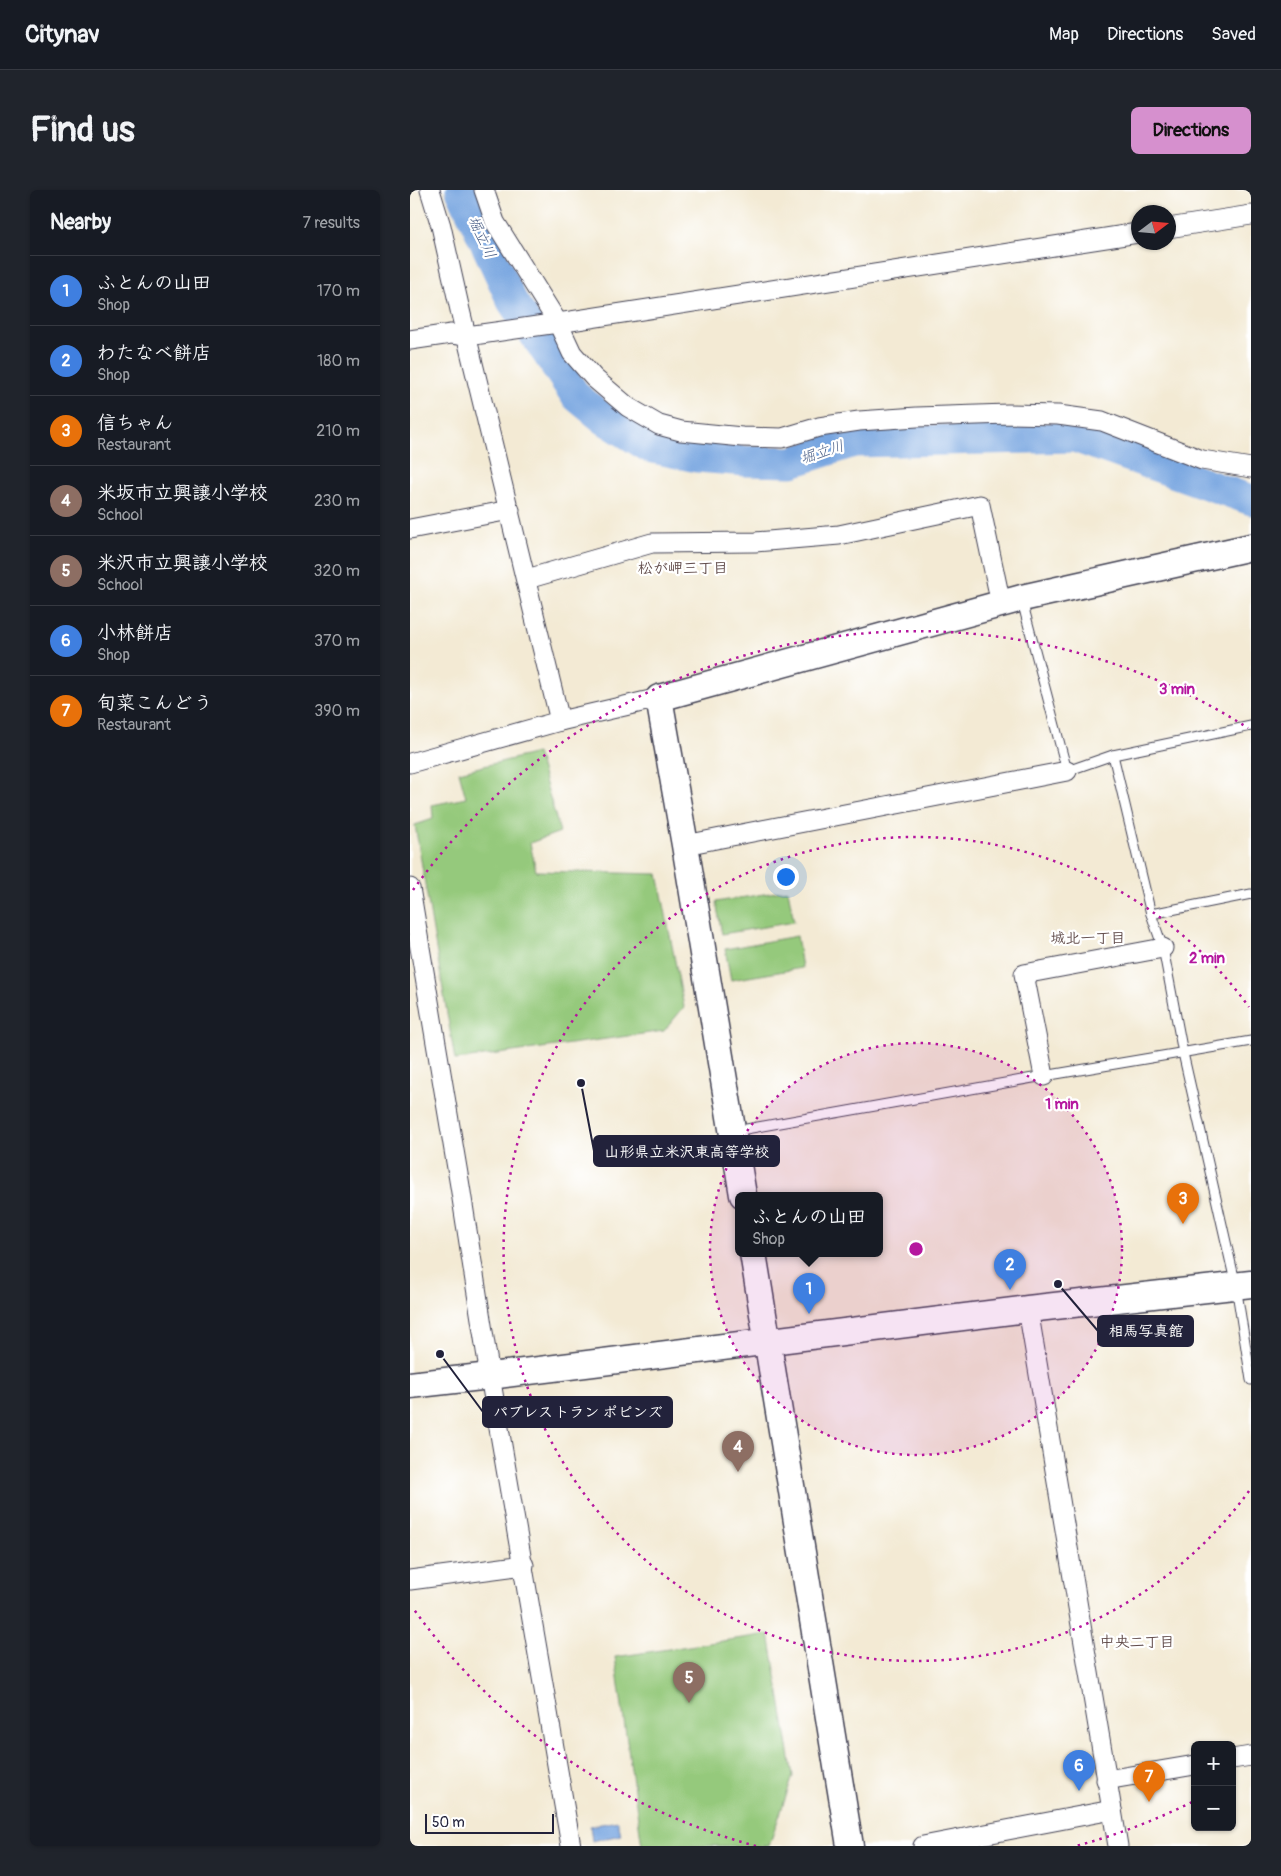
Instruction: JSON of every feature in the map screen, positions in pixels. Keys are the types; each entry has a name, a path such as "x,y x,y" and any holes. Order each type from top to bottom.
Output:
{"street":[{"path":"430,190 441,226 560,721"},
{"path":"484,190 495,222 552,324 572,353 594,378 628,407 659,425 681,431 742,437 782,438 819,428 859,421 989,415 1058,416 1102,422 1202,460 1251,468"},
{"path":"1176,227 1251,215"},
{"path":"410,340 451,334 467,336 513,330 1131,234"},
{"path":"527,580 652,543 755,542 839,535 980,504 1012,601"},
{"path":"410,529 510,510"},
{"path":"410,762 560,721 659,698 1012,601 1251,547"},
{"path":"659,698 686,845 743,1192"},
{"path":"686,845 1067,771"},
{"path":"410,888 415,943 524,1565 571,1846"},
{"path":"1044,1076 1024,974 1163,948"},
{"path":"754,1257 850,1846"},
{"path":"410,1384 490,1376 1028,1309 1243,1285"},
{"path":"1028,1309 1118,1846"},
{"path":"410,1580 524,1565"},
{"path":"1236,1758 1251,1756"},
{"path":"1106,1780 1191,1766"},
{"path":"923,1846 1112,1810"}],"lane":[{"path":"1012,601 1067,771 1113,755 1251,726"},
{"path":"1113,755 1151,914 1163,948 1183,1053 1243,1285 1251,1380"},
{"path":"1151,914 1251,894"},
{"path":"733,1132 1251,1041"}],"green space":[{"path":"537,753 560,832 530,843 536,871 658,874 684,1007 664,1031 455,1060 415,825 433,819 432,805 466,798 459,772"},
{"path":"788,890 794,922 722,934 716,902"},
{"path":"797,936 802,968 731,980 725,949"},
{"path":"769,1634 793,1776 769,1846 642,1846 615,1657"}],"water":[{"path":"618,1821 621,1835 592,1841 590,1826"}],"waterway":[{"name":"堀立川","path":"461,190 512,301 576,396 604,419 649,447 697,457 792,462 854,442 1074,437 1251,500"}],"place":[{"name":"山形県立米沢東高等学校","path":"581,1083"},
{"name":"信ちゃん","path":"1183,1224"},
{"name":"相馬写真館","path":"1058,1284"},
{"name":"わたなべ餅店","path":"1010,1290"},
{"name":"ふとんの山田","path":"809,1314"},
{"name":"パブレストラン ポピンズ","path":"440,1354"},
{"name":"米坂市立興譲小学校","path":"738,1472"},
{"name":"米沢市立興譲小学校","path":"689,1703"},
{"name":"小林餅店","path":"1079,1791"},
{"name":"旬菜こんどう","path":"1149,1802"}],"district":[{"name":"松が岬三丁目","path":"683,568"},
{"name":"城北一丁目","path":"1088,938"},
{"name":"中央二丁目","path":"1137,1642"}]}
